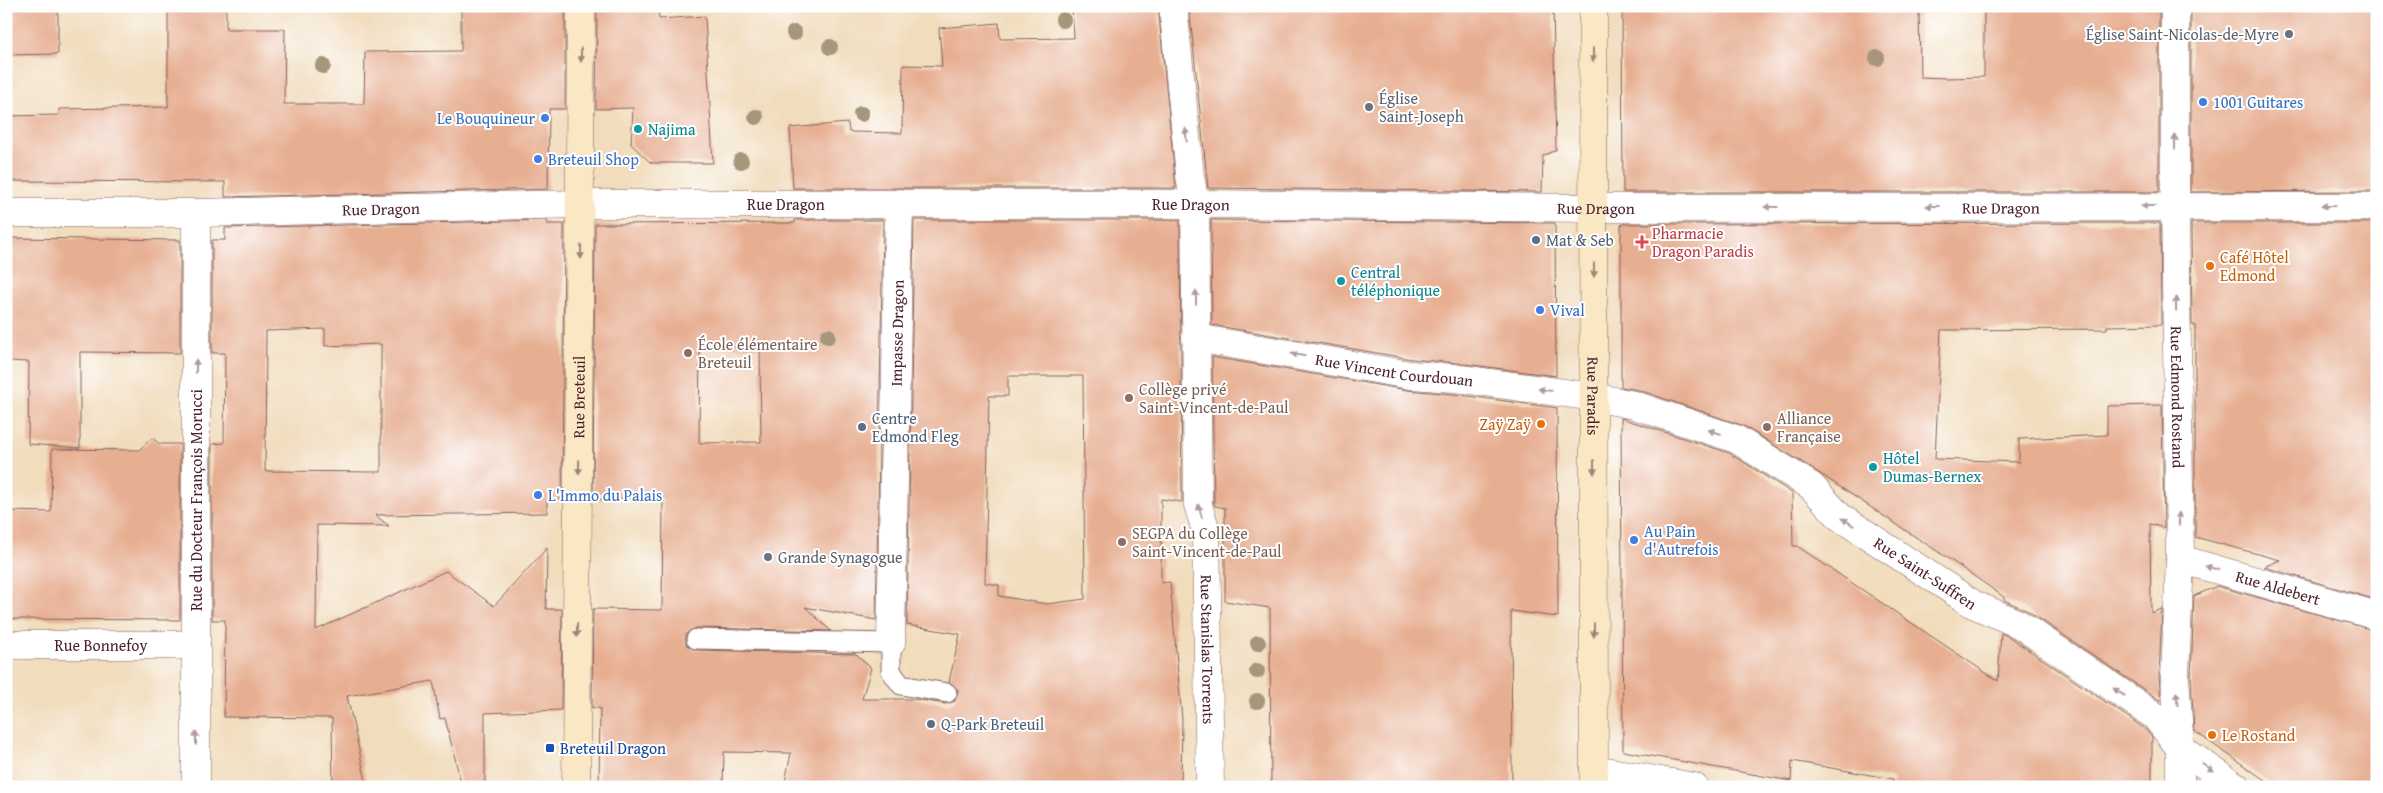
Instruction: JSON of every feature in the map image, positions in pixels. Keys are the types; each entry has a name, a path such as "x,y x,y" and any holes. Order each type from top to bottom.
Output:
{"street":[{"name":"Rue Breteuil","path":"576,787 581,6"},
{"name":"Rue Stanislas Torrents","path":"1173,6 1190,176 1195,204 1198,505 1206,531 1210,787"},
{"name":"Rue Paradis","path":"1592,6 1594,778"},
{"name":"Rue Edmond Rostand","path":"2175,6 2175,205 2180,559 2175,677 2180,748 2180,787"},
{"name":"Rue Dragon","path":"6,213 196,213 581,204 899,203 1594,208 2175,205 2377,207"},
{"name":"Impasse Dragon","path":"891,643 899,203"},
{"name":"Rue du Docteur François Morucci","path":"196,213 196,787"},
{"name":"Rue Vincent Courdouan","path":"1196,338 1410,375 1455,378 1594,397"},
{"name":"Rue Saint-Suffren","path":"1594,397 1634,405 1736,439 1811,486 1840,517 1973,604 2019,624 2155,716 2180,748 2237,787"},
{"name":"Rue Aldebert","path":"2180,559 2377,616"},
{"name":"Rue Bonnefoy","path":"6,646 196,645"},
{"path":"1594,778 1694,787"}],"lane":[{"path":"696,639 891,643 891,671 901,685 946,694"}],"shaded area":[{"name":"École élémentaire Breteuil","path":"603,334 772,334 772,401 603,401"}],"building":[{"path":"6,6 58,6 58,54 6,55"},
{"path":"168,6 226,6 226,29 285,29 284,104 364,104 365,52 461,51 461,6 565,6 565,109 549,109 548,189 225,197 225,182 6,181 6,116 59,115 59,109 168,107"},
{"path":"597,6 658,6 659,19 705,16 713,163 651,163 631,144 633,108 596,109"},
{"path":"1072,6 1158,6 1176,188 793,188 790,128 848,123 849,132 902,133 903,65 942,66 939,28 999,23 1000,39 1074,38"},
{"name":"Église Saint-Joseph","path":"1189,6 1553,6 1556,150 1543,156 1542,192 1208,188"},
{"path":"1622,6 1919,6 1920,77 1947,78 1984,77 1984,6 2159,6 2159,192 1623,192"},
{"path":"2191,6 2377,6 2377,191 2191,192"},
{"path":"547,220 547,224 564,224 562,499 547,499 547,513 375,515 389,526 317,525 316,630 446,571 494,606 547,548 546,609 562,609 561,710 485,713 485,787 462,787 445,718 440,719 433,681 347,696 366,781 361,782 361,787 333,787 332,718 224,717 225,620 212,620 212,444 224,443 225,353 212,353 212,240 225,240 225,228","holes":["325,329 325,346 381,344 381,472 265,471 266,331"]},
{"path":"795,220 883,220 876,620 805,607 831,631 696,628 686,634 686,645 696,650 856,654 871,668 862,699 914,699 946,704 955,701 958,690 949,682 960,634 907,625 914,220 1180,220 1182,502 1161,499 1161,583 1170,582 1182,720 1181,787 784,787 791,753 724,752 723,787 599,787 600,708 592,708 593,609 662,610 663,498 593,499 595,224 795,223","holes":["700,347 760,347 761,442 699,443","1008,376 1083,376 1085,599 1047,604 999,596 999,585 985,583 989,396 1008,396"]},
{"path":"1211,220 1555,223 1556,376 1412,359 1212,325"},
{"path":"2160,223 2161,325 2107,326 2107,329 1941,330 1935,459 2019,462 2019,439 2107,435 2107,406 2162,405 2164,528 2150,524 2151,613 2162,609 2159,676 2161,701 2028,611 2004,600 2004,597 1958,565 1744,426 1639,390 1621,387 1621,225 1624,224"},
{"path":"2191,223 2377,223 2377,600 2264,567 2280,560 2195,537 2195,325 2192,325"},
{"path":"7,238 180,240 180,353 80,352 80,448 28,444 29,362 7,361"},
{"path":"1212,357 1407,390 1453,394 1557,408 1558,617 1511,611 1512,787 1271,787 1270,608 1225,601 1225,508 1215,506 1214,503"},
{"path":"1621,418 1729,453 1792,493 1793,546 1797,546 1998,681 2001,633 2144,728 2152,737 2152,787 1892,787 1893,779 1792,761 1791,781 1623,751"},
{"path":"152,438 160,444 180,444 180,620 6,619 6,511 51,512 52,449 139,450"},
{"path":"2217,586 2377,631 2377,787 2275,787 2194,731 2191,677 2194,596"}],"place":[{"name":"Église Saint-Nicolas-de-Myre","path":"2289,34"},
{"name":"1001 Guitares","path":"2203,102"},
{"name":"Église Saint-Joseph","path":"1369,107"},
{"name":"Le Bouquineur","path":"545,118"},
{"name":"Najima","path":"638,129"},
{"name":"Breteuil Shop","path":"538,159"},
{"name":"Mat & Seb","path":"1536,240"},
{"name":"Pharmacie Dragon Paradis","path":"1642,242"},
{"name":"Café Hôtel Edmond","path":"2210,266"},
{"name":"Central téléphonique","path":"1341,281"},
{"name":"Vival","path":"1540,310"},
{"name":"École élémentaire Breteuil","path":"688,353"},
{"name":"Collège privé Saint-Vincent-de-Paul","path":"1129,398"},
{"name":"Zaÿ Zaÿ","path":"1541,424"},
{"name":"Centre Edmond Fleg","path":"862,427"},
{"name":"Alliance Française","path":"1767,427"},
{"name":"Hôtel Dumas-Bernex","path":"1873,467"},
{"name":"L'Immo du Palais","path":"538,495"},
{"name":"Au Pain d'Autrefois","path":"1634,540"},
{"name":"SEGPA du Collège Saint-Vincent-de-Paul","path":"1122,542"},
{"name":"Grande Synagogue","path":"768,557"},
{"name":"Q-Park Breteuil","path":"931,724"},
{"name":"Le Rostand","path":"2212,735"},
{"name":"Breteuil Dragon","path":"550,748"}]}
